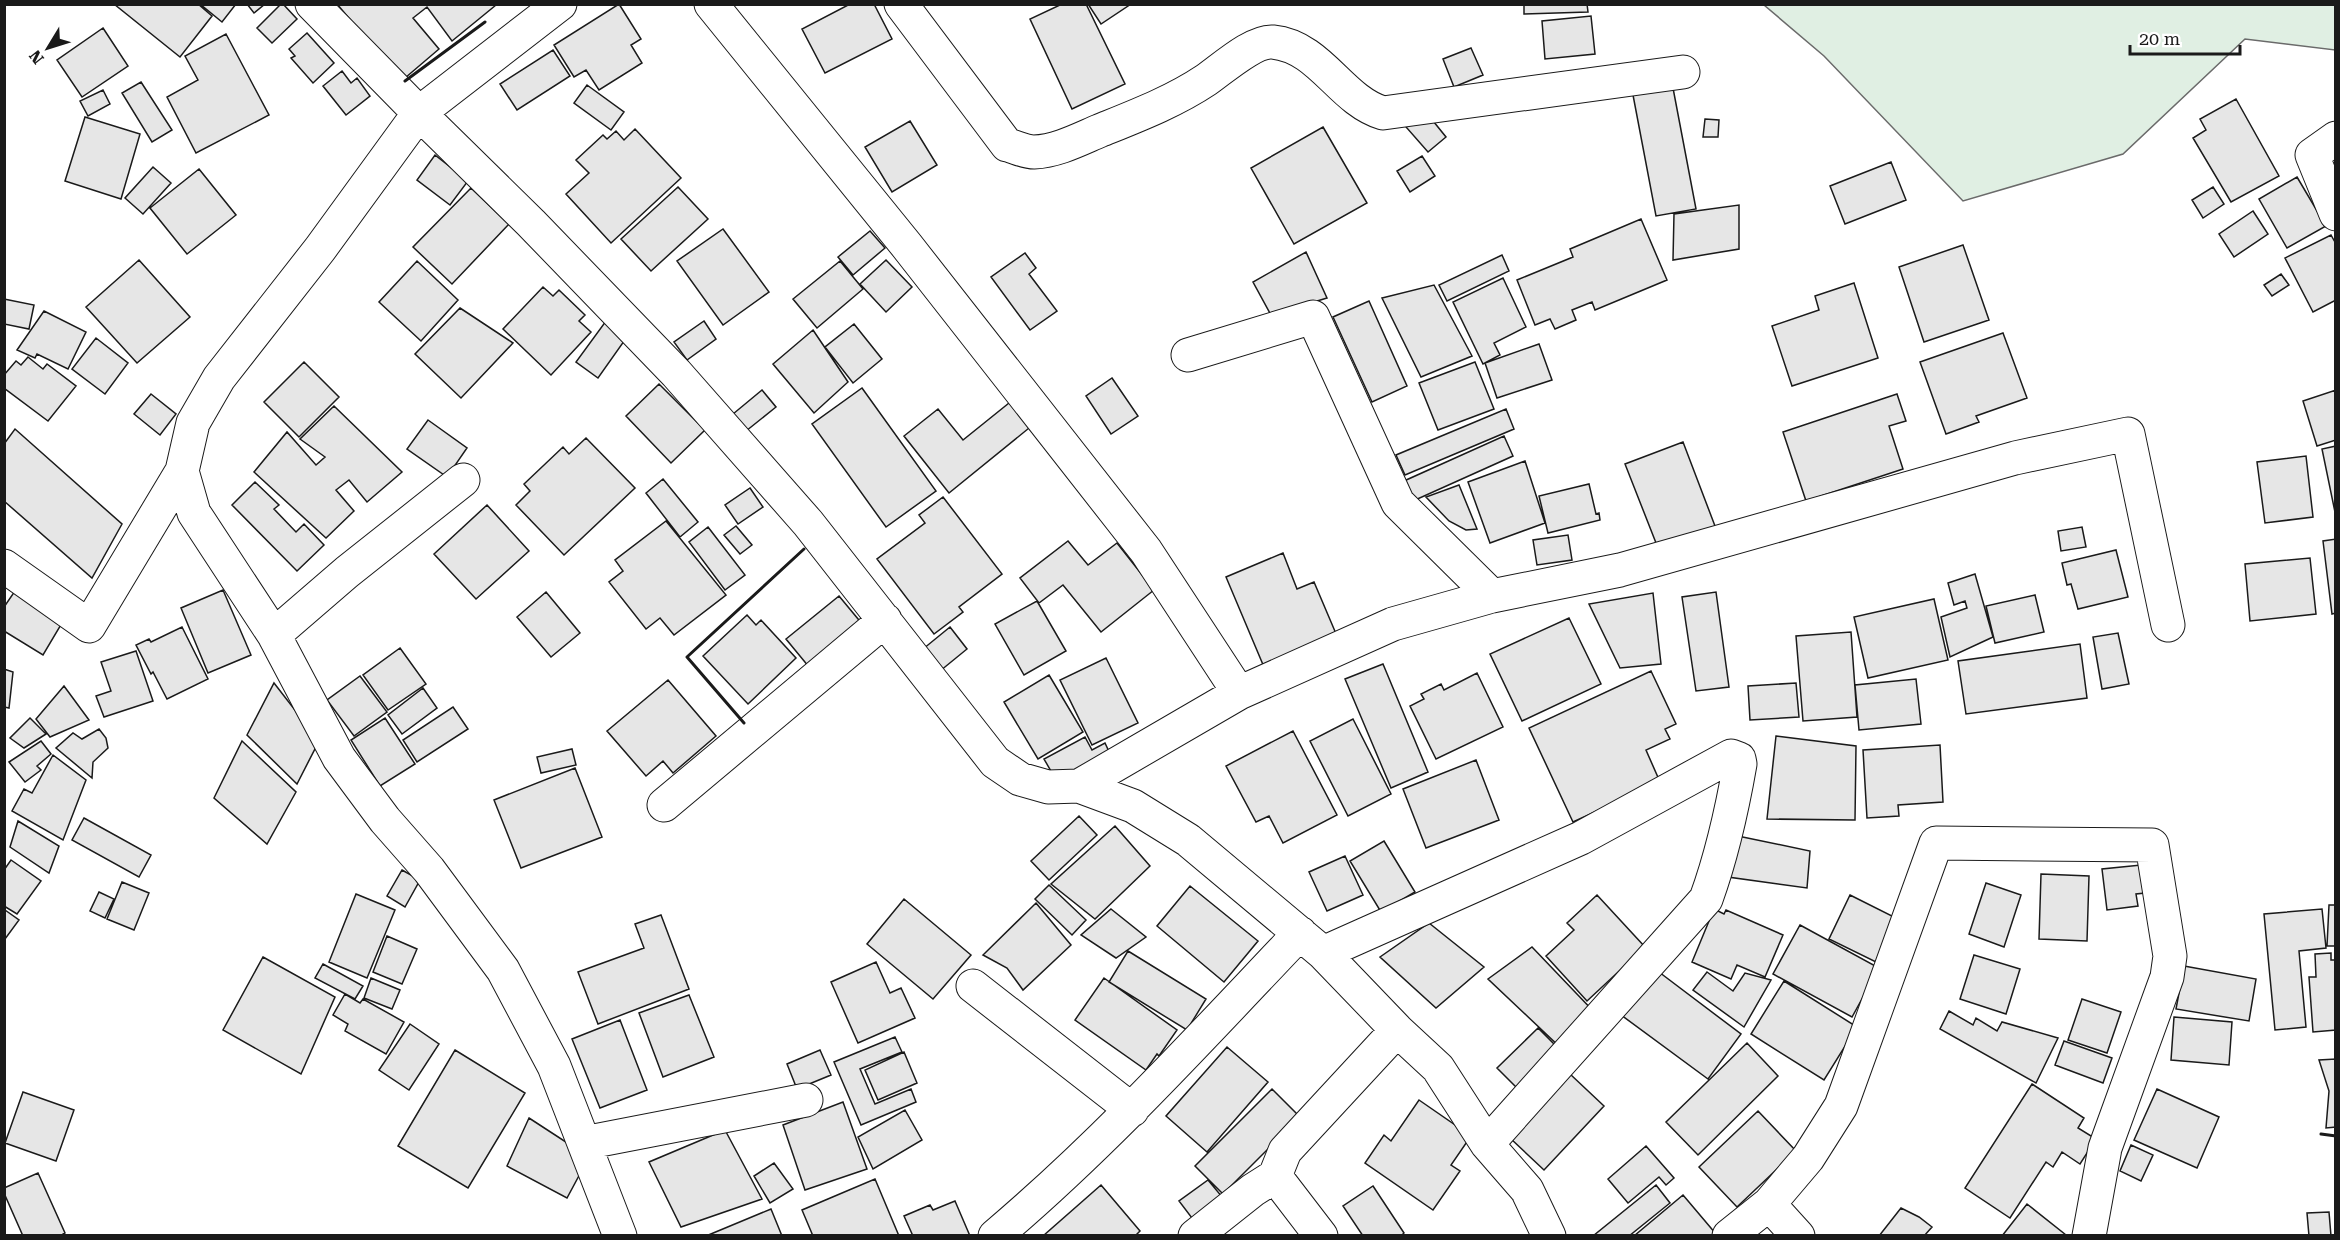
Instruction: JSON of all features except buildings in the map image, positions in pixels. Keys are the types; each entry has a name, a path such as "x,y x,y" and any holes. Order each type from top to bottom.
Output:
{"street":[{"path":"312,4 531,223 676,373 808,523 995,762 1020,779 1048,787 1079,786 1132,806 1188,840 1311,943 1438,1068 1487,1144 1527,1190 1549,1236"},
{"path":"4,567 89,626 182,471 193,423 219,378 320,249 419,113 560,4"},
{"path":"711,4 907,246 1146,551 1239,693"},
{"path":"901,4 1007,145 1031,152 1053,150 1158,108 1206,80 1245,51 1271,42 1297,48 1317,61 1370,109 1383,113 1683,72"},
{"path":"2336,138 2312,155 2336,214"},
{"path":"1188,355 1313,317 1398,503 1492,596"},
{"path":"1079,786 1239,693 1392,624 1492,596 1620,570 2015,458 2128,434 2168,625"},
{"path":"182,471 194,513 274,635 339,758 385,820 429,870 503,970 555,1066 620,1236"},
{"path":"274,635 347,572 463,480"},
{"path":"664,806 885,620"},
{"path":"995,1236 1047,1192 1311,943 1581,838 1731,756 1739,759 1730,819 1719,865 1706,899 1487,1144"},
{"path":"1729,1236 1769,1204 1808,1158 1841,1106 1936,843 2152,845 2170,956 2167,976 2105,1148 2089,1236"},
{"path":"973,986 1132,1110"},
{"path":"1195,1236 1252,1190 1275,1176 1285,1151 1397,1030"},
{"path":"584,1143 806,1100"},
{"path":"1275,1176 1321,1236"},
{"path":"1769,1204 1798,1236"}],"green space":[{"path":"1764,5 2335,5 2335,50 2245,39 2123,154 1963,201 1824,56"}],"wall":[{"path":"405,81 485,22"},
{"path":"744,723 687,657 804,549"},
{"path":"2321,1134 2336,1136"}]}
